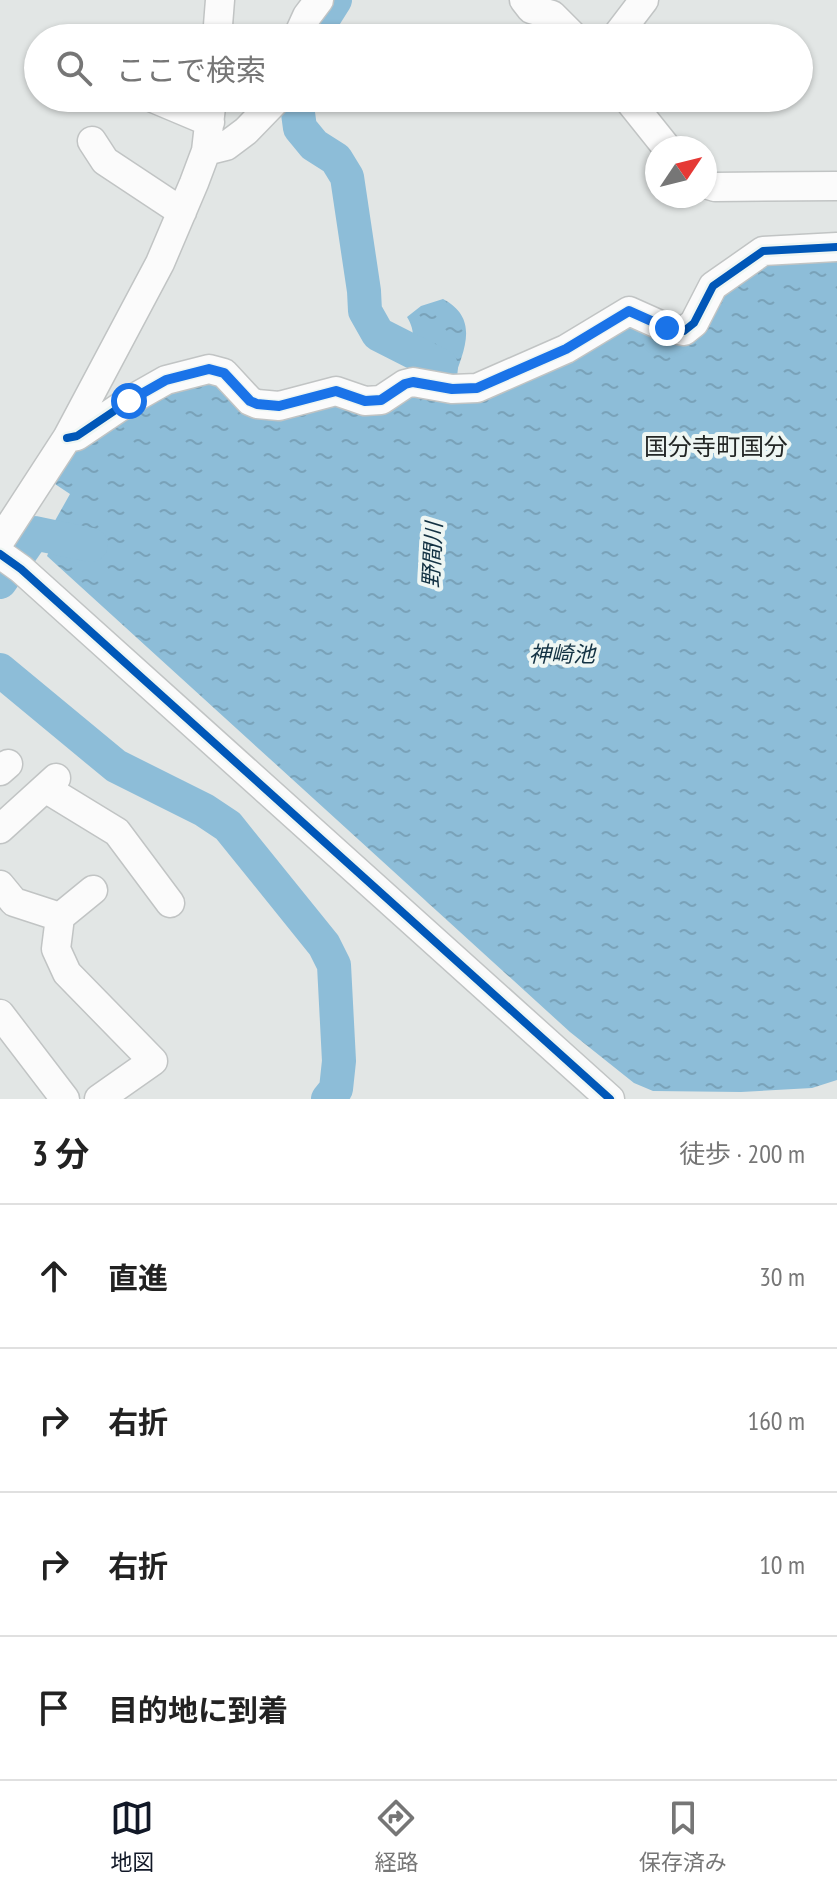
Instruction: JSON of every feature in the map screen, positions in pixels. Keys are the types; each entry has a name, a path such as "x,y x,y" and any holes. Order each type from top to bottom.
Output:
{"street":[{"path":"303,24 319,0"},
{"path":"524,0 531,9 552,15 561,24"},
{"path":"626,24 644,0"},
{"path":"217,24 218,1"},
{"path":"211,112 206,151 160,263 67,438 6,541 610,1099"},
{"path":"206,151 226,146 264,112"},
{"path":"638,112 657,136"},
{"path":"92,141 105,161 182,212"},
{"path":"717,187 837,186"},
{"path":"67,438 77,436 166,380 209,369 224,373 250,401 279,406 336,391 365,401 381,400 413,382 452,389 477,388 566,349 629,311 667,328 684,331 694,323 713,286 763,251 837,247"},
{"path":"0,829 51,783 117,832 170,903"},
{"path":"0,885 14,902 60,917"},
{"path":"93,890 60,917 56,949 67,973 153,1061 99,1099"},
{"path":"0,1014 65,1099"}],"water":[{"name":"神崎池","path":"837,251 837,1080 812,1088 741,1092 653,1091 634,1083 570,1032 47,556 50,549 43,542 70,494 49,480 65,456 134,406 208,375 243,402 408,387 452,395 619,323 669,339 712,308 747,269"},
{"path":"443,299 455,307 466,326 464,348 453,382 426,378 411,361 413,333 407,317 421,306"}],"waterway":[{"name":"野間川","path":"320,24 335,0"},
{"name":"野間川","path":"298,112 300,128 314,145 336,159 347,177 365,311 378,334 441,366 440,378"},
{"name":"野間川","path":"0,582 34,533 91,545"},
{"name":"野間川","path":"0,670 116,766 204,810 228,826 324,945 334,965 339,1061 336,1089 328,1099"}],"cycle path":[{"path":"67,438 77,436 166,380 209,369 224,373 250,401 279,406 336,391 365,401 381,400 413,382 452,389 477,388 566,349 629,311 667,328 684,331 694,323 713,286 763,251 837,247"},
{"path":"0,554 21,569 610,1099"}],"district":[{"name":"国分寺町国分","path":"716,447"}],"route":[{"path":"129,401 166,380 209,369 224,373 250,401 279,406 336,391 365,401 381,400 413,382 452,389 477,388 566,349 629,311 667,328"}]}
